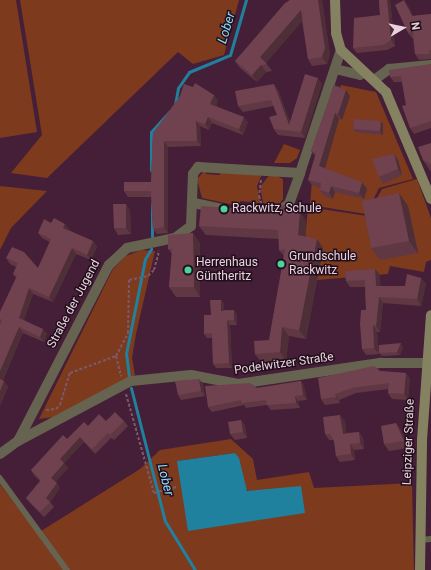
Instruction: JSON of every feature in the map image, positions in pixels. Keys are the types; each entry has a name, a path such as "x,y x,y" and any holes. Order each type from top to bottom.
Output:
{"street":[{"path":"335,0 336,33 341,50 386,92 431,199"},
{"path":"264,212 278,213 289,204 341,50"},
{"path":"374,80 389,69 431,64"},
{"path":"335,69 360,75 364,72"},
{"name":"Straße der Jugend","path":"0,454 18,441 110,264 127,248 175,238 191,226 194,203 193,174 198,167 272,170 300,173"},
{"path":"194,203 237,210"},
{"name":"Leipziger Straße","path":"420,570 419,540 426,363 431,315"},
{"name":"Podelwitzer Straße","path":"18,441 123,385 191,375 225,384 250,383 382,363 426,363"}],"lane":[{"path":"0,478 67,570"},
{"path":"419,540 431,539"}],"path":[{"path":"264,212 259,187 272,170"},
{"path":"158,242 154,270 144,276 129,280 128,333 116,356 154,493 176,487"},
{"path":"32,412 56,410 70,373 116,356"}],"shaded area":[{"path":"0,0 16,0 37,132 0,138"},
{"path":"20,0 239,0 224,55 193,64 178,52 47,178 11,173 42,135"},
{"path":"341,85 376,92 413,179 379,188 366,214 310,205 313,168"},
{"path":"284,144 300,150 297,158 290,163 274,163"},
{"path":"205,170 206,174 220,175 221,170 262,174 257,186 261,207 252,207 252,202 240,201 239,206 202,198 197,179"},
{"path":"271,173 283,179 283,199 277,207 264,207 260,187"},
{"path":"417,179 431,218 431,260 426,262 424,272 390,266 388,274 317,280 323,248 305,240 308,207 367,216 382,189"},
{"path":"0,186 47,191 11,228 0,250"},
{"path":"141,250 155,251 132,358 135,375 55,417 39,419 113,269 126,256"},
{"path":"231,439 253,459 257,480 309,472 314,488 412,483 414,570 0,570 0,484 62,567 41,531 140,469 160,450","holes":["235,453 245,488 250,493 178,461"]}],"water":[{"path":"235,453 239,458 247,491 301,486 305,513 188,531 177,461"}],"building":[{"path":"290,0 318,0 325,48 322,57 308,59 301,10 260,57 267,64 261,65 252,75 235,61 285,3"},
{"path":"379,0 387,0 391,40 383,45 353,48 354,18 380,15"},
{"path":"404,0 412,16 431,14 430,54 415,54 413,31 408,33 395,5"},
{"path":"431,64 431,121 410,128 402,106 406,105 401,76 390,77 389,70"},
{"path":"305,74 318,78 301,132 274,129 269,117 277,115 271,100 238,106 235,91 274,84 289,125"},
{"path":"195,83 214,95 210,104 244,117 239,129 208,117 205,124 196,121 197,141 164,141 164,227 153,229 151,191 124,191 124,182 151,182 153,133 180,96 184,84 193,87"},
{"path":"334,85 346,90 338,114 335,113 319,166 362,182 359,193 331,186 329,193 320,190 321,183 308,180 316,153 311,151"},
{"path":"354,119 381,121 380,131 353,129"},
{"path":"431,143 431,164 423,160 418,147"},
{"path":"394,154 398,169 379,177 372,159"},
{"path":"399,193 409,241 371,248 362,201"},
{"path":"113,204 126,204 126,228 114,228"},
{"path":"280,205 291,206 291,211 300,212 298,235 317,239 299,330 282,327 280,352 255,354 254,341 269,340 285,249 279,250 278,230 199,226 201,206 279,211"},
{"path":"54,218 65,224 63,228 93,241 87,255 72,248 49,297 29,288 19,318 43,329 40,337 19,327 0,371 0,324 2,320 0,319 0,312 17,276 13,274 18,263 6,258 12,247 24,252 38,268 51,239 38,233 44,219 51,223"},
{"path":"193,233 194,287 169,287 172,249 168,249 168,235"},
{"path":"375,269 376,286 405,286 407,274 421,278 417,299 379,297 376,326 373,325 374,348 362,349 360,324 361,310 366,310 365,280 346,281 345,271"},
{"path":"210,300 221,300 221,311 234,310 234,320 227,320 229,363 213,364 212,333 204,334 204,315 211,315"},
{"path":"401,343 397,352 379,353 379,345"},
{"path":"374,366 380,371 406,373 404,394 388,393 389,383 352,388 335,394 336,397 321,399 318,378"},
{"path":"0,379 4,381 0,391"},
{"path":"199,379 201,391 178,395 175,381"},
{"path":"301,381 303,395 295,396 296,403 267,405 266,400 242,403 241,400 208,407 205,386 250,383 257,388"},
{"path":"115,412 124,421 110,435 108,433 92,449 80,437 60,459 64,463 51,478 57,483 46,498 50,502 40,512 26,498 41,480 31,470 63,435 67,439 84,422 88,426 99,414 106,421"},
{"path":"340,415 343,434 359,432 360,443 350,444 351,454 336,456 334,441 330,434 325,434 323,417"},
{"path":"241,420 243,432 230,434 228,422"},
{"path":"396,423 404,441 384,444 381,426"}],"waterway":[{"name":"Lober","path":"175,105 178,88 189,72 230,55 246,0"},
{"name":"Lober","path":"151,170 151,132 169,112"},
{"name":"Lober","path":"152,203 152,237"},
{"name":"Lober","path":"129,377 126,354 145,259 151,249"},
{"name":"Lober","path":"131,388 165,521 195,570"}],"place":[{"name":"Rackwitz, Schule","path":"224,209"},
{"name":"Grundschule Rackwitz","path":"281,264"},
{"name":"Herrenhaus Güntheritz","path":"188,270"}]}
